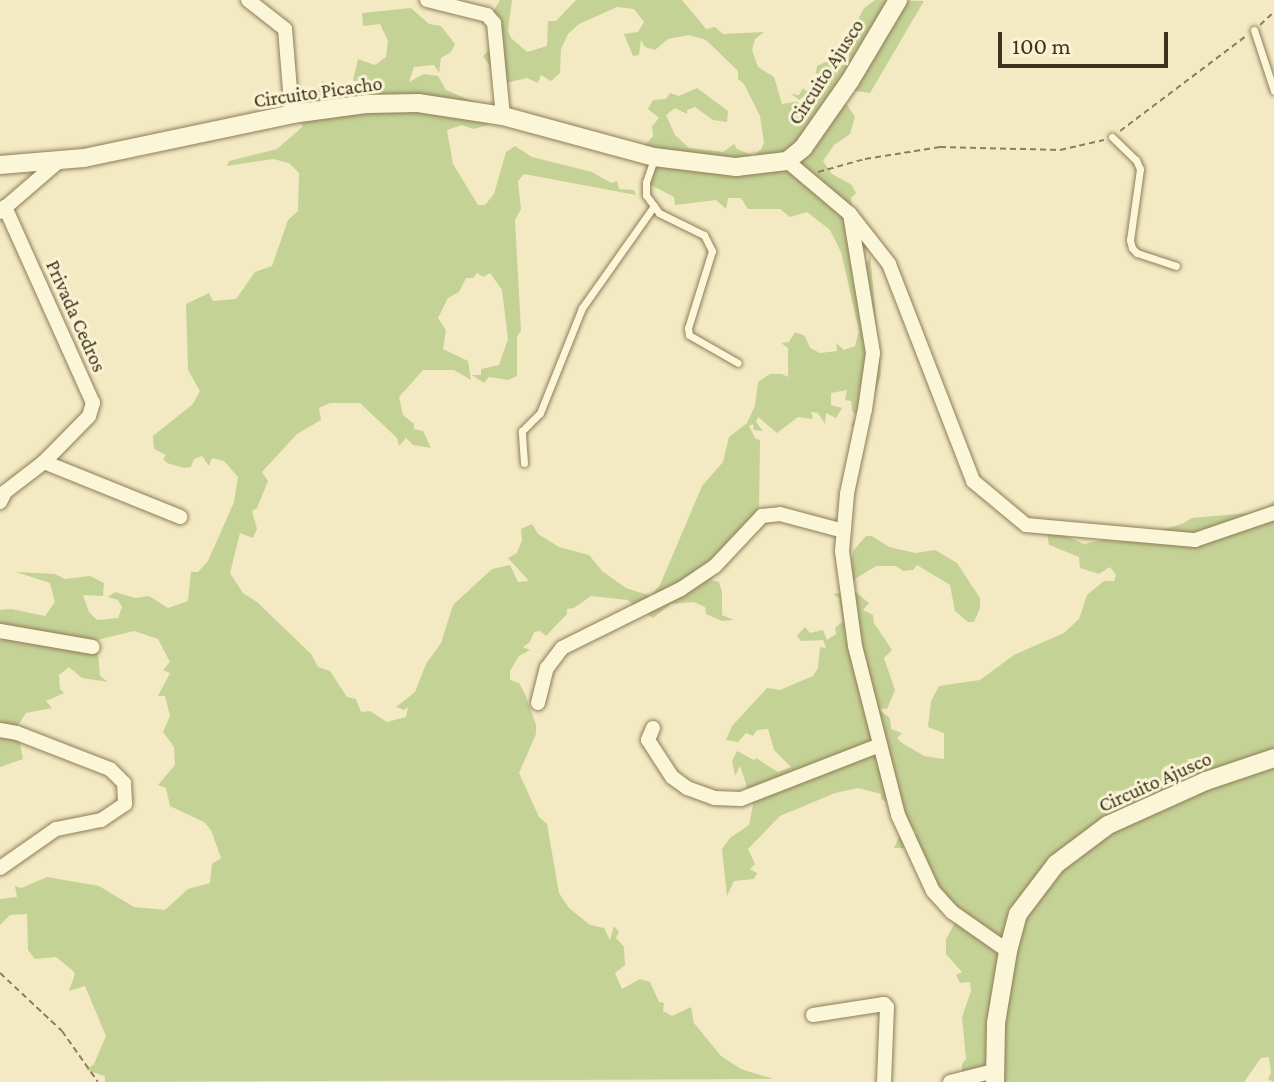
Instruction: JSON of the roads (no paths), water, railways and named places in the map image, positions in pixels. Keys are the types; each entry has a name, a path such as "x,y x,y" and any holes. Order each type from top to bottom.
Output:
{"main road":[{"name":"Circuito Ajusco","path":"787,161 803,148 850,81 898,0"},
{"name":"Circuito Picacho","path":"0,165 59,161 172,142 292,114 367,104 418,103 503,116 654,157 736,167 787,161"},
{"name":"Circuito Ajusco","path":"994,1076 1000,978 1018,914 1056,864 1108,825 1206,781 1274,758"}],"street":[{"path":"248,0 285,29 292,114"},
{"path":"427,0 487,15 494,23 503,116"},
{"path":"3,210 59,161"},
{"path":"787,161 850,214 889,264 973,481 1026,525 1195,540 1274,513"},
{"name":"Privada Cedros","path":"0,502 5,492 44,462 89,416 93,403 3,210"},
{"path":"850,214 873,353 847,494 842,551 855,646 898,815 933,891 952,912 1008,951"},
{"path":"44,462 180,517"},
{"path":"538,703 547,668 562,648 681,589 715,566 762,516 780,514 844,531"},
{"path":"0,631 93,647"},
{"path":"653,728 648,740 672,777 687,788 714,798 741,799 880,745"},
{"path":"0,730 17,733 110,769 124,783 125,804 101,820 56,829 0,868"},
{"path":"813,1015 884,1004 887,1007 884,1082"},
{"path":"950,1082 994,1076"}],"lane":[{"path":"1254,30 1274,91"},
{"path":"1112,137 1136,160 1140,169 1132,248 1137,253 1176,266"},
{"path":"654,157 646,182 646,195 659,213 704,235 712,251 688,328 689,335 738,363"},
{"path":"524,463 522,431 540,413 582,308 654,206"}]}
